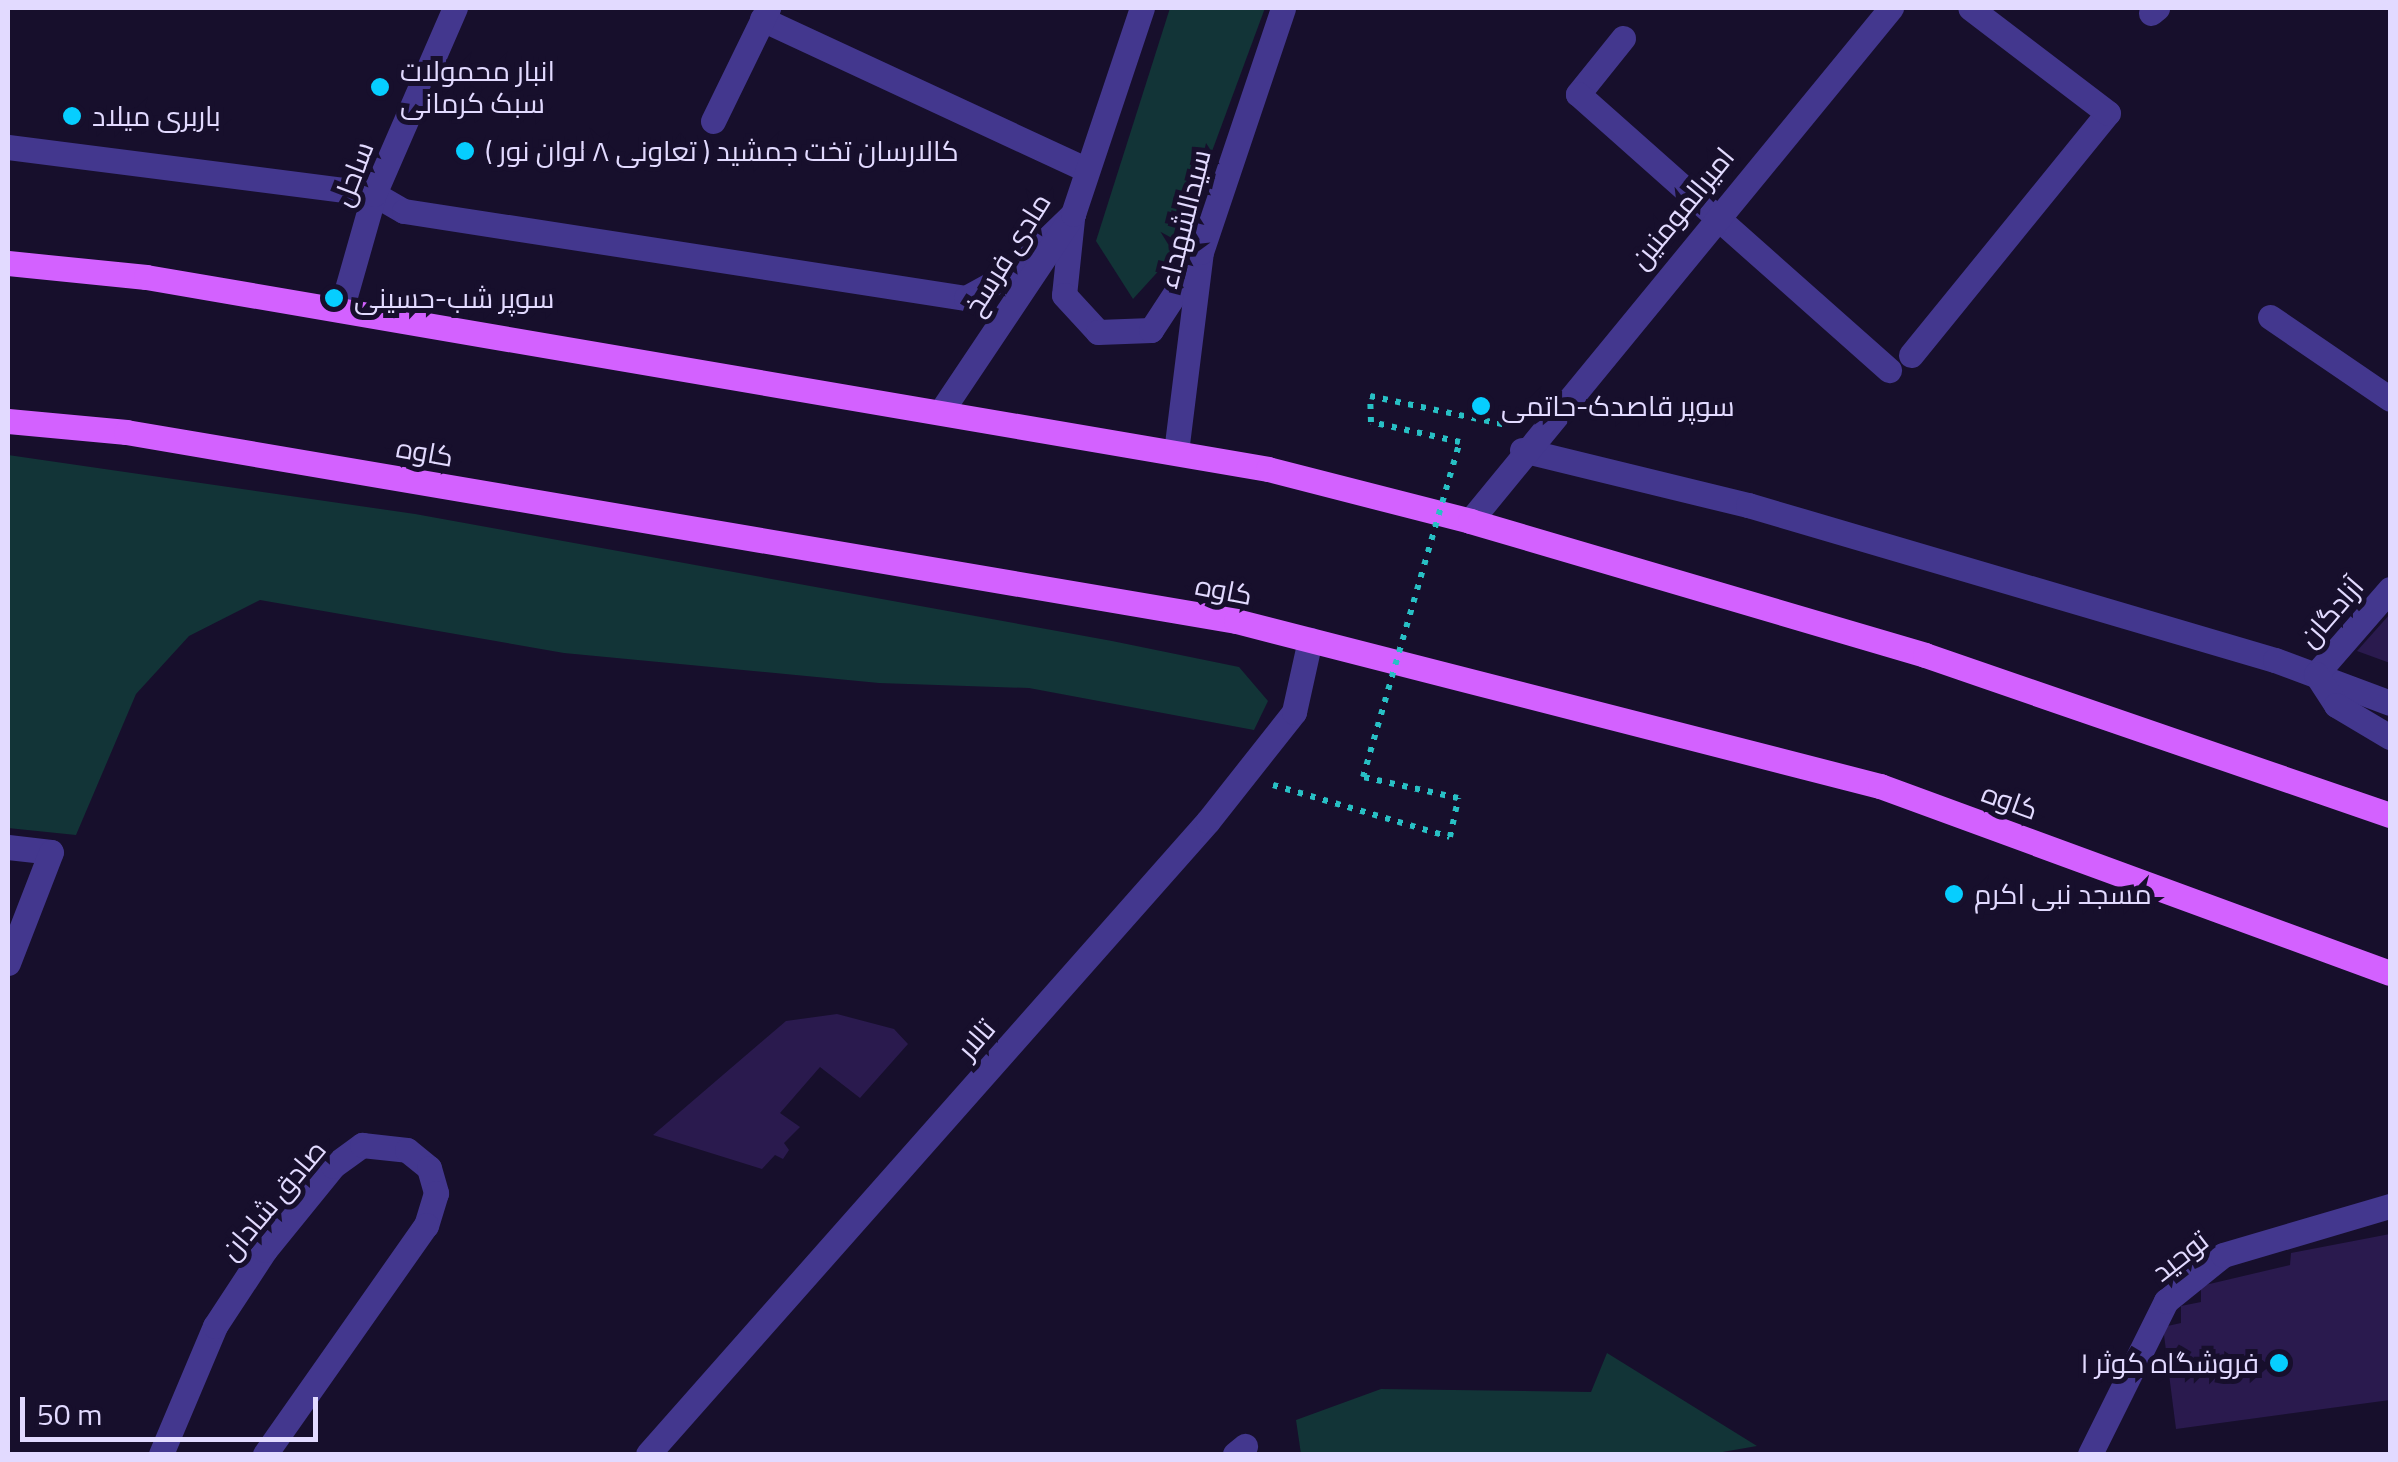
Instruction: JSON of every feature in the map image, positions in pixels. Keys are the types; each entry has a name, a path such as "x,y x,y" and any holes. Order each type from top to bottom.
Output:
{"main road":[{"path":"8,264 146,277 942,410 1176,452 1470,520 1925,655 2390,815"},
{"name":"کاوه","path":"8,420 145,435 1236,621 1880,786 2390,973"}],"street":[{"name":"ساحل","path":"341,310 374,194 455,8"},
{"name":"مادی فرسخ","path":"942,410 1073,214 1142,8"},
{"name":"سیدالشهداء","path":"1176,452 1201,252 1283,8"},
{"name":"امیرالمومنین","path":"1470,520 1530,440 1714,216 1891,8"},
{"path":"1911,356 2108,114 1970,8"},
{"path":"713,120 765,13 1085,170"},
{"path":"1623,38 1578,94 1889,370"},
{"path":"8,146 374,194 404,211 966,298 1013,272 1073,214"},
{"path":"1073,214 1064,295 1098,332 1151,330 1201,252"},
{"path":"2270,317 2390,399"},
{"path":"1530,440 2316,674 2390,703"},
{"name":"آزادگان","path":"2316,674 2390,589"},
{"name":"تالار","path":"648,1454 1243,776 1294,712 1310,640"},
{"path":"2316,674 2336,706 2390,737"},
{"path":"8,847 51,852 8,963"},
{"name":"صادق شادان","path":"161,1454 214,1326 333,1166 362,1145 406,1150 429,1168 436,1192 426,1225 265,1454"},
{"name":"توحید","path":"2090,1454 2166,1301 2223,1256 2390,1206"}],"path":[{"path":"1243,776 1450,837 1458,798 1363,778 1460,442 1371,422 1370,396 1530,440"}],"green space":[{"path":"1170,8 1265,8 1174,254 1133,299 1096,241"},
{"path":"8,455 415,514 1112,641 1239,667 1268,701 1254,730 1029,688 879,683 564,653 260,600 189,636 136,694 76,835 8,828"},
{"path":"1607,1353 1757,1446 1711,1454 1301,1454 1296,1420 1381,1389 1591,1392"}],"building":[{"path":"2390,614 2390,663 2357,651"},
{"path":"837,1014 894,1029 908,1044 860,1098 820,1067 780,1113 800,1127 784,1143 789,1150 783,1159 775,1155 762,1169 653,1135 786,1021"},
{"name":"فروشگاه کوثر ۱","path":"2390,1234 2390,1400 2176,1429 2163,1327 2181,1323 2181,1306 2201,1302 2201,1286 2290,1265 2291,1253"}],"place":[{"name":"انبار محمولات سبک کرمانی","path":"380,87"},
{"name":"باربری میلاد","path":"72,116"},
{"name":"کالارسان تخت جمشید ( تعاونی ۸ لوان نور )","path":"465,151"},
{"name":"سوپر شب-حسینی","path":"334,298"},
{"name":"سوپر قاصدک-حاتمی","path":"1481,406"},
{"name":"مسجد نبی اکرم","path":"1954,894"},
{"name":"فروشگاه کوثر ۱","path":"2279,1363"}]}
